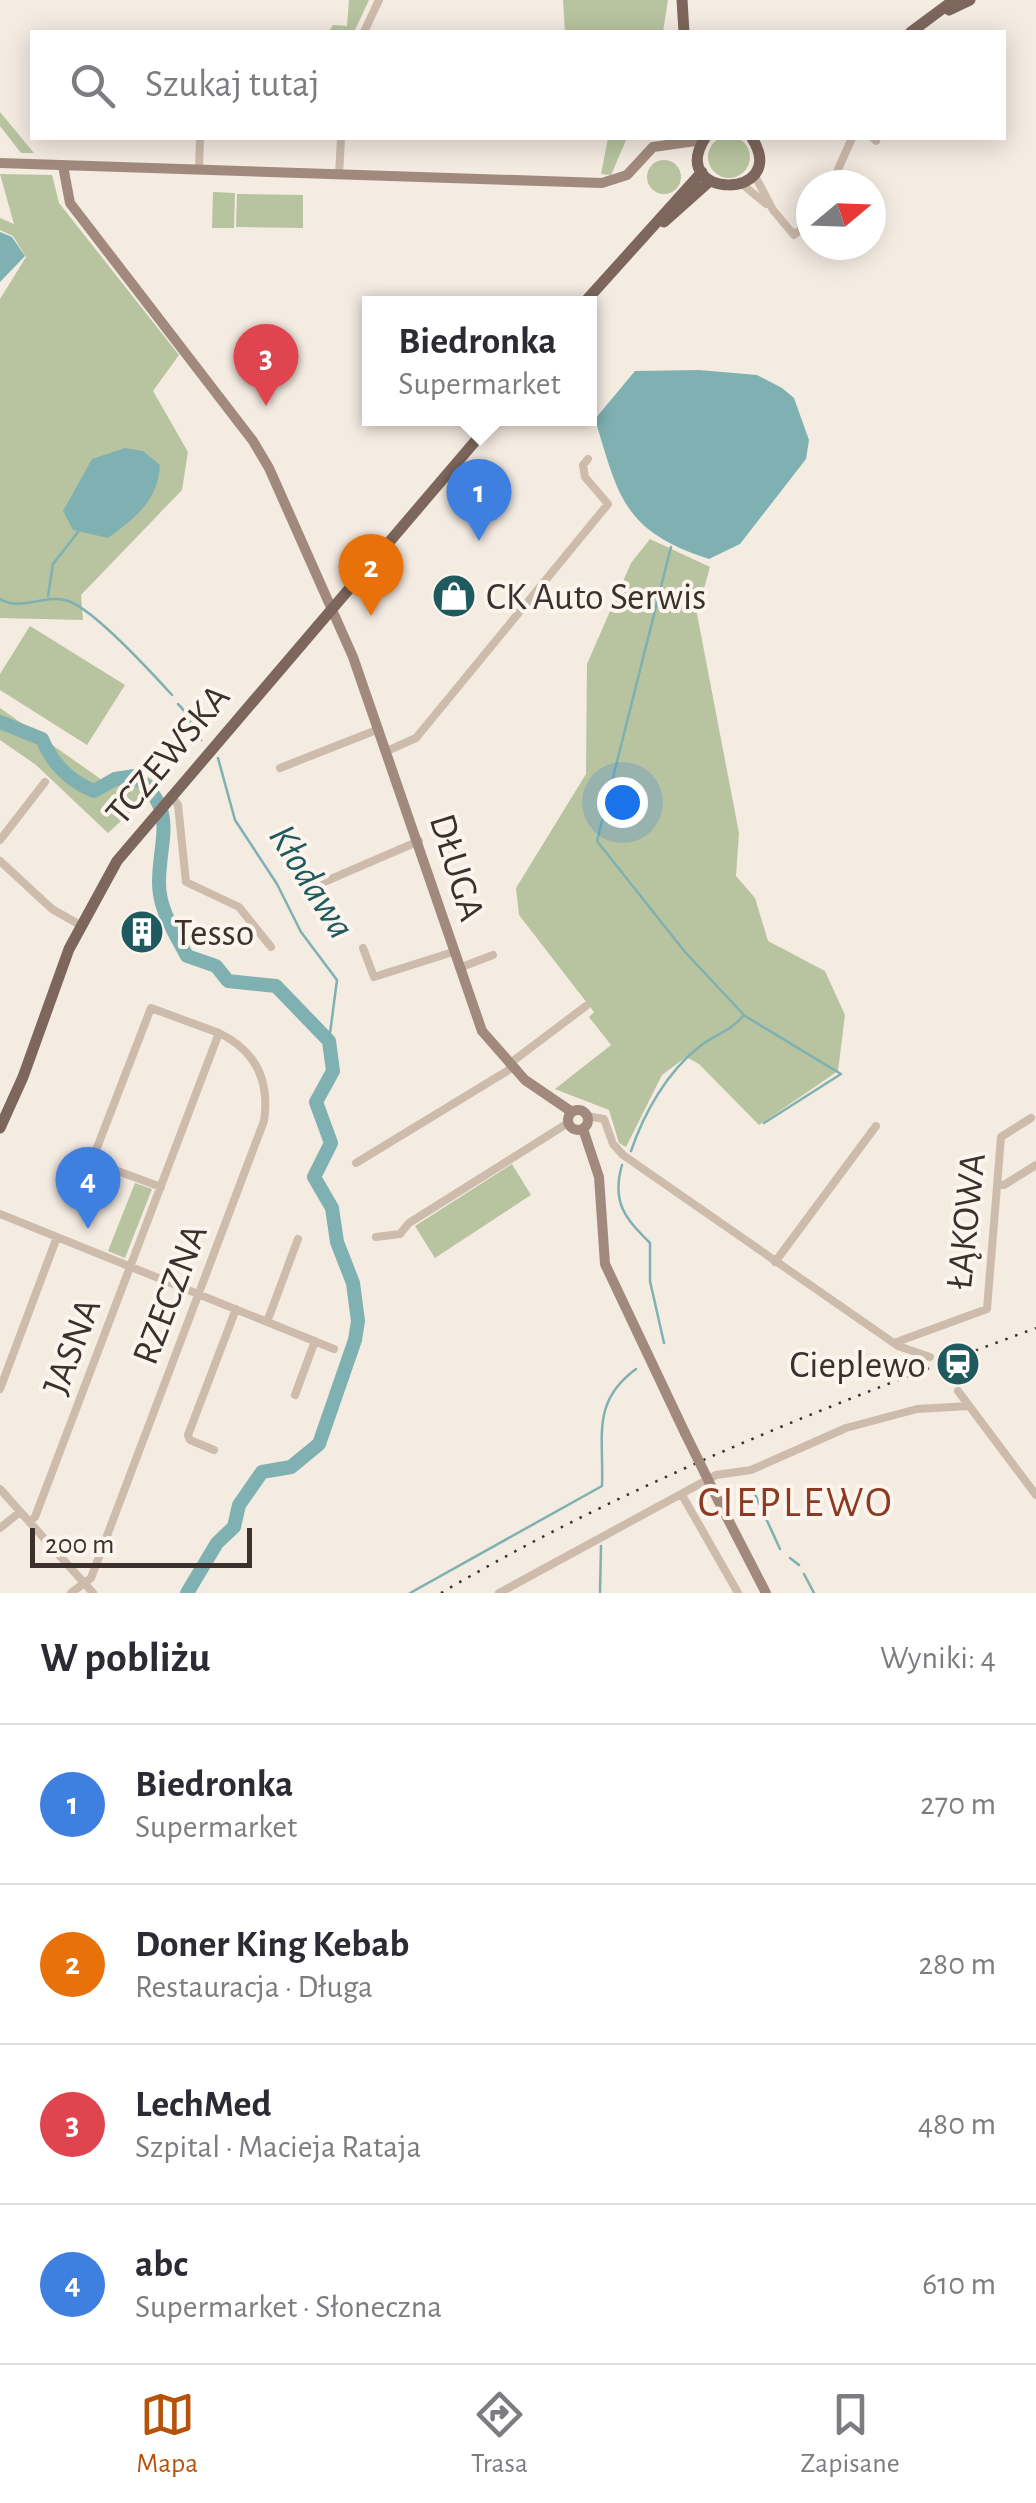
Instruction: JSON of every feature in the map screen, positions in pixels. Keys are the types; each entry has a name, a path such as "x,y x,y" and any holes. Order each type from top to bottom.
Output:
{"main road":[{"path":"682,0 684,30"},
{"path":"913,30 954,0"},
{"path":"940,12 970,0"},
{"path":"597,299 704,171 704,140"},
{"path":"704,171 726,187 742,184 754,173 758,140"},
{"path":"590,296 704,171"},
{"name":"TCZEWSKA","path":"410,514 480,426"},
{"name":"TCZEWSKA","path":"0,1126 80,925 117,861 488,426"}],"street":[{"path":"365,30 379,0"},
{"path":"199,170 200,140"},
{"path":"339,174 341,140"},
{"path":"0,163 610,183 626,175 653,148 699,140"},
{"path":"838,170 851,140"},
{"path":"672,145 704,171"},
{"name":"DŁUGA","path":"64,166 70,203 258,448 332,607 388,750 482,1031 510,1066 570,1118 574,1130 583,1130"},
{"path":"754,173 773,210"},
{"path":"742,184 796,233"},
{"path":"388,750 416,738 608,504 585,477 583,465 588,459"},
{"path":"280,768 379,729"},
{"path":"0,840 45,782"},
{"path":"168,798 178,805 186,882 239,906 270,947"},
{"path":"324,882 419,841"},
{"path":"0,861 52,909 80,925"},
{"path":"363,948 374,976 453,952"},
{"path":"458,968 493,955"},
{"path":"356,1163 510,1066 586,1006"},
{"path":"161,1187 96,1163 94,1156 151,1008 219,1033"},
{"name":"JASNA","path":"29,1522 219,1033"},
{"name":"RZECZNA","path":"84,1584 91,1578 266,1109 265,1090 254,1058 219,1033"},
{"name":"DŁUGA","path":"570,1118 582,1111 587,1116"},
{"path":"766,1593 605,1264 599,1177 583,1130 587,1116 604,1119 613,1144 623,1155 775,1262 894,1344 930,1357"},
{"path":"376,1237 400,1234 409,1223 570,1118"},
{"name":"ŁĄKOWA","path":"894,1344 987,1309 1001,1137 1031,1118"},
{"path":"775,1262 876,1126"},
{"path":"997,1185 1004,1185 1036,1165"},
{"path":"0,1214 334,1350"},
{"path":"0,1388 57,1237"},
{"path":"268,1322 298,1239"},
{"path":"214,1450 188,1435 236,1309"},
{"path":"295,1395 315,1342"},
{"path":"958,1391 1036,1495"},
{"path":"500,1593 716,1476 751,1470 846,1428 917,1409 969,1406"},
{"path":"1025,1480 1036,1473"},
{"path":"0,1489 94,1593"},
{"path":"682,1495 738,1593"},
{"path":"0,1528 20,1512"},
{"path":"72,1593 84,1584"}],"green space":[{"path":"349,0 369,0 355,30 329,30 333,25 347,26"},
{"path":"563,0 668,0 663,30 565,30"},
{"path":"0,112 34,153 21,153 0,126"},
{"path":"608,140 626,140 611,175 601,174"},
{"path":"717,140 741,140 749,149 749,165 737,177 721,177 709,165 709,149"},
{"path":"664,160 676,165 681,177 676,189 664,194 652,189 647,177 652,165"},
{"path":"0,174 52,175 59,203 179,355 153,391 188,452 182,490 81,595 83,620 0,618 0,299 26,257 13,236 0,230 0,218 30,231 14,224"},
{"path":"213,192 235,193 234,228 212,228"},
{"path":"237,194 303,195 303,228 236,227"},
{"path":"650,539 710,567 697,614 739,833 736,876 755,898 768,941 825,971 845,1015 838,1071 759,1125 699,1064 686,1057 662,1075 626,1147 619,1143 609,1110 555,1089 611,1045 589,1017 594,1012 519,915 516,888 586,774 587,664 631,563"},
{"path":"30,626 125,685 87,745 0,690 0,674"},
{"path":"0,708 109,785 132,769 161,784 108,833 36,765 0,740"},
{"path":"512,1164 531,1195 435,1258 415,1226"},
{"path":"135,1183 152,1189 125,1258 108,1251"}],"water":[{"path":"0,232 12,237 25,256 0,282"},
{"path":"699,370 757,375 794,398 809,440 806,459 740,544 709,559 659,537 629,508 611,471 597,417 635,371"},
{"path":"125,448 143,451 160,465 150,499 108,538 73,530 63,511 92,459"}],"waterway":[{"path":"48,596 53,564 78,532"},
{"path":"631,1151 650,1108 677,1068 744,1015 685,952 597,841 671,547"},
{"name":"Kłodawa","path":"0,599 17,604 59,599 79,606 172,695"},
{"name":"Kłodawa","path":"178,704 201,740"},
{"name":"Kłodawa","path":"0,722 42,739 62,770 94,791 115,779 135,776 149,789 162,813 162,903 187,956 216,966 228,981 276,986 329,1041 333,1071 316,1102 331,1143 314,1177 332,1208 337,1242 353,1283 358,1321 355,1340 319,1444 291,1467 262,1472 239,1505 234,1527 217,1543 187,1593"},
{"name":"Kłodawa","path":"218,758 235,820 277,884 301,932 337,980 329,1041"},
{"path":"745,1016 841,1074 764,1123"},
{"path":"622,1165 620,1200 628,1218 650,1243 650,1281 664,1343"},
{"path":"410,1593 602,1486 606,1407 622,1381 636,1369"},
{"path":"753,1490 780,1549"},
{"path":"600,1593 601,1546"},
{"path":"790,1558 799,1565"},
{"path":"804,1574 814,1593"}],"railway":[{"path":"441,1593 585,1515 732,1447 1036,1328"}],"place":[{"name":"LechMed","path":"266,406"},
{"name":"Biedronka","path":"479,541"},
{"name":"CK Auto Serwis","path":"454,596"},
{"name":"Doner King Kebab","path":"371,616"},
{"name":"Tesso","path":"142,932"},
{"name":"abc","path":"88,1229"},
{"name":"Cieplewo","path":"958,1364"}],"district":[{"name":"CIEPLEWO","path":"796,1501"}]}
